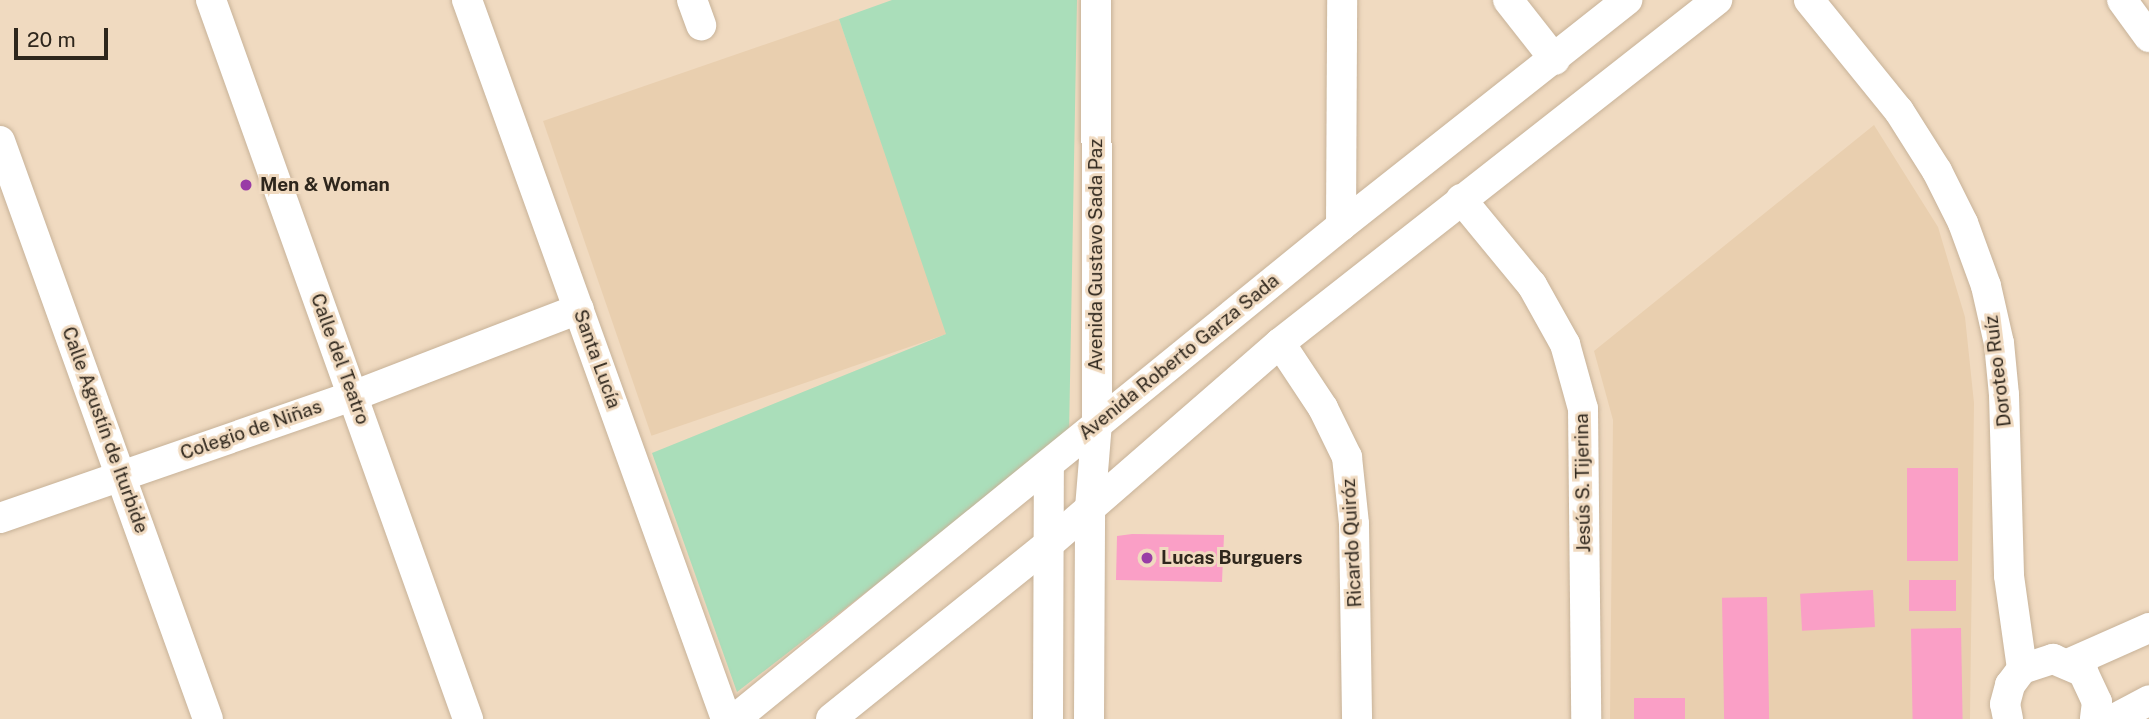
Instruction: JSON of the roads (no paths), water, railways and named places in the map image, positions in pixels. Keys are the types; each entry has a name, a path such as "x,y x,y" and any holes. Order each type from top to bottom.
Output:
{"street":[{"name":"Calle del Teatro","path":"211,0 468,719"},
{"name":"Santa Lucía","path":"467,0 726,719"},
{"name":"Avenida Gustavo Sada Paz","path":"1089,719 1090,508 1097,423 1096,0"},
{"path":"1340,226 1342,0"},
{"path":"1508,0 1555,60"},
{"name":"Avenida Roberto Garza Sada","path":"735,719 1049,467 1097,423 1340,226 1555,60 1627,0"},
{"path":"831,719 1050,543 1280,343 1717,0"},
{"name":"Doroteo Ruíz","path":"1809,0 1899,111 1930,161 1963,223 1986,286 1999,343 2004,395 2010,576 2022,669"},
{"path":"2122,0 2149,37"},
{"name":"Calle Agustín de Iturbide","path":"0,141 208,719"},
{"name":"Jesús S. Tijerina","path":"1461,199 1532,285 1566,344 1583,409 1586,719"},
{"name":"Colegio de Niñas","path":"0,518 353,396 579,309"},
{"name":"Ricardo Quiróz","path":"1280,343 1323,408 1346,457 1354,524 1357,719"},
{"path":"1048,719 1049,467"},
{"path":"2008,719 2005,704 2010,685 2022,669 2037,661 2070,663 2148,630"},
{"path":"2070,663 2093,686 2095,719"},
{"path":"2114,719 2149,700"}],"place":[{"name":"Men & Woman","path":"246,185"},
{"name":"Lucas Burguers","path":"1147,558"}]}
